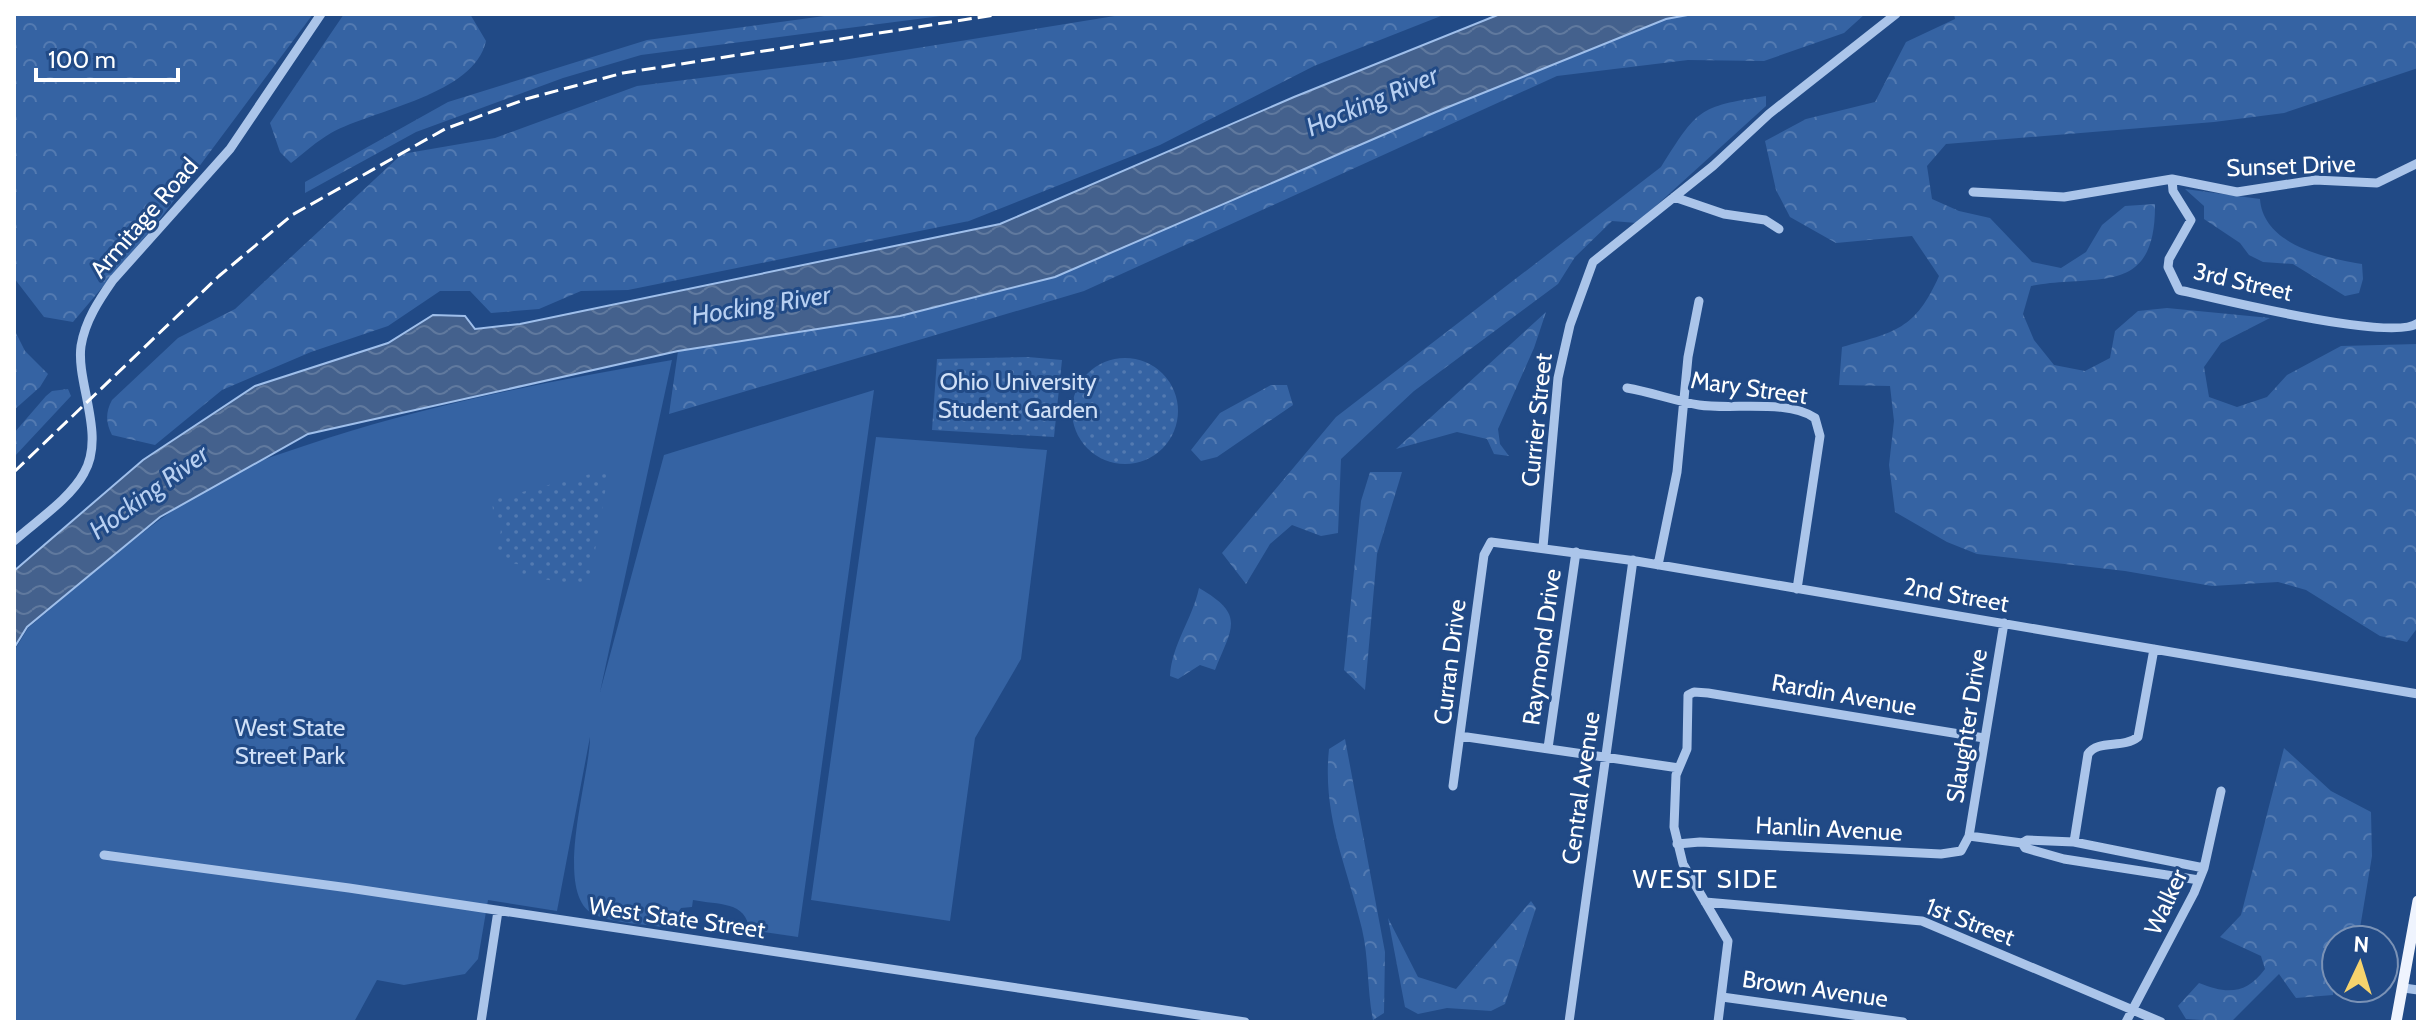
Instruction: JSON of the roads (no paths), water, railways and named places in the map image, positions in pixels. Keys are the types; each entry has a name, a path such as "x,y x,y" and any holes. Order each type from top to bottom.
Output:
{"main road":[{"path":"2396,1022 2418,901"}],"street":[{"name":"Armitage Road","path":"14,541 79,480 87,468 91,424 81,345 98,302 113,280 230,149 321,14"},
{"name":"Currier Street","path":"1543,547 1558,378 1586,275 1593,262 1769,114 1896,14"},
{"name":"Sunset Drive","path":"1973,192 2064,197 2172,179 2237,192 2315,180 2377,183 2418,163"},
{"name":"3rd Street","path":"2172,179 2173,191 2191,220 2169,259 2168,267 2179,290 2322,321 2404,329 2418,323"},
{"path":"1674,197 1724,214 1756,217 1779,229"},
{"path":"1658,565 1677,472 1691,339 1699,301"},
{"name":"Mary Street","path":"1627,388 1684,401 1805,412 1818,421 1820,436 1797,589"},
{"name":"2nd Street","path":"1488,544 1543,547 1633,560 2418,694"},
{"name":"Curran Drive","path":"1453,786 1488,544"},
{"name":"Raymond Drive","path":"1548,748 1576,552"},
{"name":"Central Avenue","path":"1569,1022 1633,560"},
{"name":"Slaughter Drive","path":"1969,836 2004,623"},
{"path":"2074,842 2088,754 2095,747 2125,744 2138,737 2154,649"},
{"name":"Rardin Avenue","path":"1679,768 1687,749 1686,698 1697,692 1984,738"},
{"path":"1460,736 1679,768 1673,812 1677,844 1683,864 1729,945 1718,1022"},
{"name":"Walker","path":"2126,1022 2204,868 2221,791"},
{"path":"1969,836 2022,843 2046,855 2199,880"},
{"name":"Hanlin Avenue","path":"1677,844 1700,842 1952,854 1963,849 1969,836"},
{"path":"2022,843 2027,840 2074,842 2204,868"},
{"name":"West State Street","path":"104,855 1245,1022"},
{"name":"1st Street","path":"1705,902 1922,921 2161,1022"},
{"path":"481,1022 498,911"},
{"path":"2404,988 2418,990"},
{"name":"Brown Avenue","path":"1722,997 1903,1022"}],"water":[{"name":"Hocking River","path":"1500,14 1693,14 1666,19 1436,112 1055,277 900,316 678,351 308,434 160,517 27,627 14,648 14,571 143,460 255,386 388,343 433,315 465,316 475,329 520,324 1000,224 1294,97"}],"railway":[{"path":"14,472 219,276 292,215 445,129 526,99 623,73 1001,14"}],"district":[{"name":"WEST SIDE","path":"1706,879"}],"park label":[{"name":"Ohio University Student Garden","path":"1018,396"},
{"name":"West State Street Park","path":"290,742"}]}
